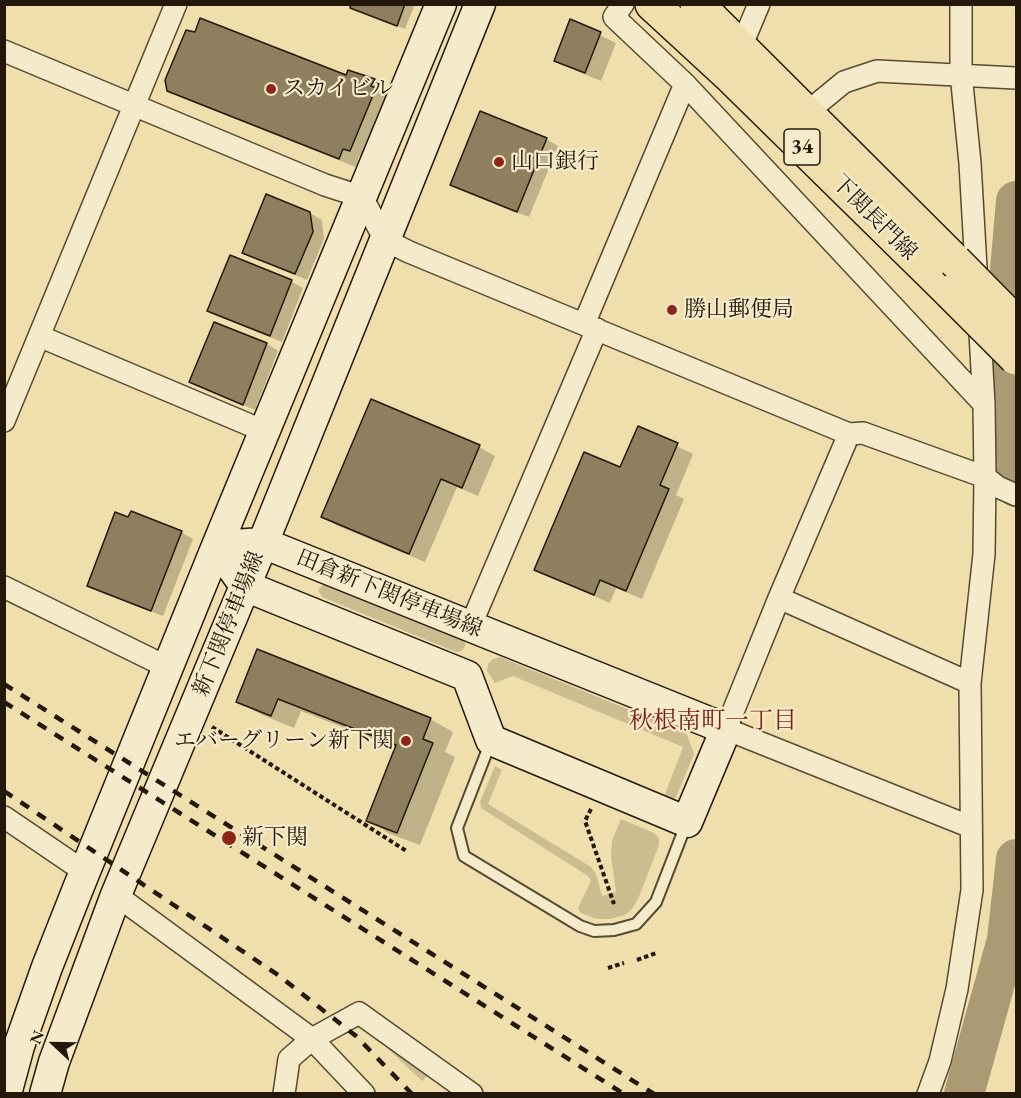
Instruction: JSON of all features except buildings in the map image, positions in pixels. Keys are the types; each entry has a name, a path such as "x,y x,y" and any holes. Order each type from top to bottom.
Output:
{"main road":[{"path":"245,586 217,546 441,4"},
{"path":"263,543 480,4"},
{"name":"下関長門線","path":"652,4 952,277 1017,323"},
{"name":"下関長門線","path":"697,4 805,114 952,277 1017,358"},
{"name":"新下関停車場線","path":"6,1094 19,1046 47,967 217,546 263,543 116,895 62,1040 45,1094"},
{"name":"田倉新下関停車場線","path":"263,543 726,729"},
{"name":"田倉新下関停車場線","path":"245,586 466,676"},
{"path":"480,631 482,641 466,676 491,740 687,822 726,729"}],"street":[{"path":"4,421 176,4"},
{"path":"623,4 614,17 685,84 984,404"},
{"path":"741,48 759,4"},
{"path":"928,1094 940,1061 957,989 972,891 970,682 984,554 1000,487 984,404 970,163 961,74 961,4"},
{"path":"4,51 325,184 362,197 385,240 849,434 863,433 1000,487"},
{"path":"805,114 844,82 877,71 1017,78"},
{"path":"480,631 590,326 685,84"},
{"path":"39,336 264,431"},
{"path":"849,434 726,729 970,827"},
{"path":"4,586 167,667"},
{"path":"779,598 970,682"},
{"path":"4,817 85,872"},
{"path":"116,895 312,1039 364,1094"},
{"path":"284,1094 289,1059 312,1039 359,1013 472,1094"}],"lane":[{"path":"491,740 457,828 464,856 579,926 594,931 614,930 636,924 656,902 687,822"}],"path":[{"path":"212,727 408,852"},
{"path":"591,808 585,821 614,904"},
{"path":"637,960 656,952"},
{"path":"608,968 624,963"}],"shaded area":[{"path":"324,584 463,640 466,644 461,651 456,652 322,597 318,590"},
{"path":"500,657 687,735 694,754 676,797 671,802 662,802 683,747 513,676 495,683 487,671 488,664"},
{"path":"495,766 502,770 488,804 591,867 596,874 602,896 616,892 611,856 612,841 621,819 654,833 659,838 659,845 632,909 625,915 610,919 597,919 581,913 578,908 591,881 588,876 481,808 480,802"},
{"path":"365,1027 428,1075 422,1081"}],"waterway":[{"path":"1016,201 1010,270 1013,461 1016,487"},
{"path":"964,1094 1007,940 1016,859"}],"railway":[{"path":"4,684 654,1094"},
{"path":"4,702 624,1094"},
{"path":"4,791 278,975 356,1036 412,1094"}],"place":[{"name":"スカイビル","path":"271,89"},
{"name":"山口銀行","path":"499,162"},
{"name":"勝山郵便局","path":"672,310"},
{"name":"エバーグリーン新下関","path":"406,741"},
{"name":"新下関","path":"229,838"}],"district":[{"name":"秋根南町一丁目","path":"713,721"}]}
